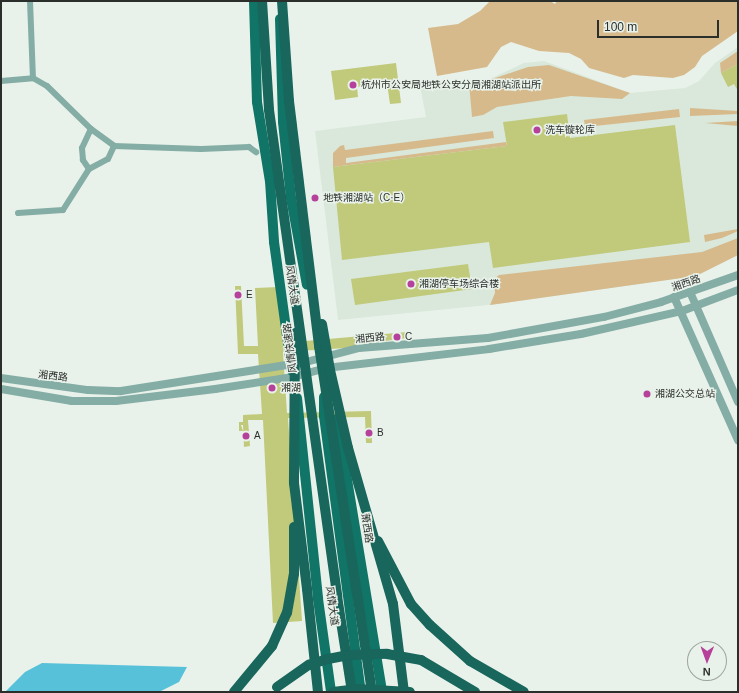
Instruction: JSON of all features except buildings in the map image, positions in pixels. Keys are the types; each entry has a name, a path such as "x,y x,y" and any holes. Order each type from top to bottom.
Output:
{"highway":[{"name":"风情快速路","path":"262,1 269,110 296,295 315,451 352,692"},
{"path":"281,1 285,64 320,354 372,692"},
{"path":"302,211 332,383 348,448 393,604 404,692"},
{"path":"234,692 272,646 286,613 294,574 296,295"},
{"path":"294,483 318,692"},
{"path":"371,529 411,604 430,625 470,661 524,692"},
{"path":"273,692 292,675 308,665 328,659 366,653 387,654 422,660 475,692"},
{"path":"332,692 356,690 410,692"}],"main road":[{"name":"风情大道","path":"254,1 257,102 270,181 274,242 292,377 301,418 324,642 332,692"},
{"name":"风情大道","path":"281,1 280,64 291,198 326,368 324,416 361,692"},
{"path":"270,181 286,237 307,367"},
{"name":"萧西路","path":"326,368 338,426 382,692"},
{"path":"348,601 358,551"}],"street":[{"path":"30,1 33,78"},
{"path":"1,81 33,78 46,86 91,129 114,146 201,148 249,147 256,152"},
{"path":"89,169 83,160 82,148 91,129"},
{"path":"18,213 63,210 89,169 108,159 114,146"},
{"name":"湘西路","path":"1,389 72,401 116,401 292,377 323,357 359,348 488,338 604,317 690,292 738,275"},
{"name":"湘西路","path":"1,378 81,390 121,391 291,364 326,368 489,349 581,334 682,311 738,290"},
{"path":"690,292 738,402"},
{"path":"674,297 682,311 738,440"}],"shaded area":[{"path":"490,1 550,1 555,4 557,1 738,1 738,31 702,56 695,67 684,75 673,78 633,75 624,78 589,68 581,59 569,53 539,51 511,42 501,47 487,67 437,76 428,28 458,24 480,11"},
{"path":"738,47 738,255 696,276 498,304 338,320 315,131 426,117 420,86 483,82 524,63 544,61 630,93 685,88 699,81 715,63"},
{"path":"738,51 738,64 721,73 720,63"},
{"path":"549,65 630,93 622,99 571,96 497,107 483,115 472,117 469,83 483,82 528,67"},
{"path":"690,108 738,111 738,114 690,116"},
{"path":"679,109 680,117 585,127 584,120"},
{"path":"738,121 738,126 705,123"},
{"path":"493,131 494,138 346,158 346,163 506,142 507,146 333,167 333,153 340,146 344,145 345,150"},
{"path":"738,229 738,231 722,238 705,242 704,235"},
{"path":"738,238 738,255 696,276 490,305 495,293 494,279 499,275 702,252"}],"water":[{"path":"42,663 187,667 179,682 159,692 5,692 25,672"}],"place":[{"name":"杭州市公安局地铁公安分局湘湖站派出所","path":"353,85"},
{"name":"洗车镟轮库","path":"537,130"},
{"name":"地铁湘湖站（C·E）","path":"315,198"},
{"name":"湘湖停车场综合楼","path":"411,284"},
{"name":"E","path":"238,295"},
{"name":"C","path":"397,337"},
{"name":"湘湖","path":"272,388"},
{"name":"湘湖公交总站","path":"647,394"},
{"name":"B","path":"369,433"},
{"name":"A","path":"246,436"}]}
